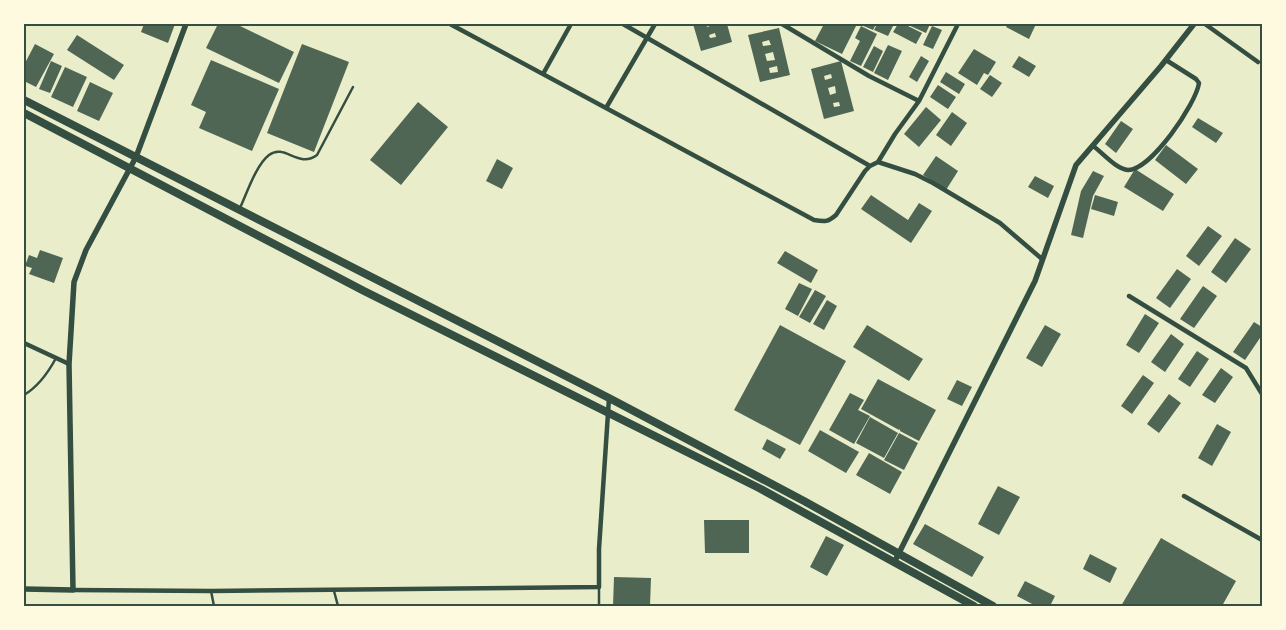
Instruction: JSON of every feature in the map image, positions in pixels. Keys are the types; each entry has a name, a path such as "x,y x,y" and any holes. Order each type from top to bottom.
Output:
{"main road":[{"path":"24,100 610,398 993,606"},
{"path":"24,113 364,291 759,488 974,606"}],"street":[{"path":"73,590 70,364 74,282 86,250 136,157 186,24"},
{"path":"450,24 814,220 824,222 830,220 836,214 870,166 878,162 895,134 919,101 958,24"},
{"path":"543,74 571,24"},
{"path":"623,24 870,166"},
{"path":"606,108 655,24"},
{"path":"782,24 869,76 919,101"},
{"path":"895,561 1035,280 1076,165 1166,60 1194,24"},
{"path":"1205,24 1258,62"},
{"path":"1093,146 1120,168 1130,170 1142,164 1176,130 1189,109 1199,83 1196,79 1166,60"},
{"path":"878,162 915,174 933,183 1000,224 1042,259"},
{"path":"1129,296 1246,368 1262,394"},
{"path":"24,343 70,364"},
{"path":"24,589 211,591 599,587 599,549 610,398"},
{"path":"1184,496 1262,540"}],"lane":[{"path":"240,209 262,163 269,154 282,152 302,160 308,160 317,154 354,87"},
{"path":"24,395 31,391 46,375 56,358"},
{"path":"599,587 599,606"},
{"path":"334,589 338,606"},
{"path":"211,591 214,606"}],"building":[{"path":"144,24 175,24 168,43 141,32"},
{"path":"218,24 236,24 294,52 279,83 206,48"},
{"path":"693,24 706,24 707,27 713,24 727,24 732,42 701,51","holes":["715,33 716,37 710,38 709,35"]},
{"path":"824,24 851,24 856,26 842,54 815,41"},
{"path":"859,24 876,24 873,30"},
{"path":"877,24 894,24 888,36 874,30"},
{"path":"898,24 904,24 922,33 916,44 893,32"},
{"path":"906,24 930,24 926,33"},
{"path":"1008,24 1036,24 1029,39 1006,27"},
{"path":"861,26 877,34 861,66 850,61 860,41 855,38"},
{"path":"932,26 942,30 933,49 923,45"},
{"path":"779,28 790,75 760,82 748,35","holes":["769,40 771,45 763,46 762,42","773,52 775,60 767,61 765,54","777,66 778,72 770,73 769,68"]},
{"path":"77,35 124,65 114,80 67,50"},
{"path":"35,44 54,54 36,87 24,81 24,65"},
{"path":"302,44 349,62 314,152 267,133"},
{"path":"888,45 902,51 888,80 874,73"},
{"path":"874,46 883,51 873,72 863,67"},
{"path":"974,49 996,62 988,75 984,73 977,85 958,73"},
{"path":"921,56 929,61 917,82 909,77"},
{"path":"1019,56 1036,66 1029,77 1012,67"},
{"path":"211,60 279,89 252,151 199,128 206,112 191,105"},
{"path":"51,61 62,66 50,93 39,89"},
{"path":"841,61 854,111 824,119 811,69","holes":["831,74 832,78 825,80 824,76","835,86 836,93 830,95 828,88","839,102 840,106 834,107 833,103"]},
{"path":"65,67 87,77 73,107 51,97"},
{"path":"946,72 965,84 959,94 940,82"},
{"path":"990,75 1002,83 992,97 980,89"},
{"path":"90,82 113,93 99,121 77,111"},
{"path":"938,85 956,97 948,109 930,97"},
{"path":"418,102 448,127 401,185 370,160"},
{"path":"926,107 941,120 919,147 904,134"},
{"path":"952,112 967,123 951,146 936,135"},
{"path":"1198,118 1223,133 1216,143 1192,127"},
{"path":"1121,121 1133,129 1116,153 1105,144"},
{"path":"1166,145 1198,169 1186,184 1155,160"},
{"path":"936,156 958,171 946,190 923,175"},
{"path":"497,159 513,168 502,189 486,181"},
{"path":"1135,169 1174,194 1163,211 1124,187"},
{"path":"1093,171 1104,176 1093,196 1083,238 1071,235 1081,191"},
{"path":"1035,176 1054,186 1048,198 1028,187"},
{"path":"871,195 908,220 919,203 932,211 911,243 861,209"},
{"path":"1095,195 1118,202 1114,216 1091,209"},
{"path":"1208,226 1222,236 1199,266 1186,256"},
{"path":"1235,238 1251,249 1226,283 1211,272"},
{"path":"40,250 63,258 54,283 29,274 32,268 25,266 29,255 37,258"},
{"path":"785,251 818,270 811,283 777,263"},
{"path":"1177,269 1191,279 1170,308 1156,298"},
{"path":"799,283 812,289 798,316 785,309"},
{"path":"1203,286 1217,296 1194,328 1180,319"},
{"path":"815,290 826,296 810,323 799,317"},
{"path":"827,300 837,306 824,330 813,324"},
{"path":"1145,314 1159,323 1139,353 1126,345"},
{"path":"1254,322 1262,327 1262,335 1245,360 1233,352"},
{"path":"780,325 846,361 800,445 734,410"},
{"path":"867,325 923,359 909,381 853,347"},
{"path":"1045,325 1061,334 1042,367 1026,358"},
{"path":"1171,334 1184,344 1165,372 1151,362"},
{"path":"1197,351 1209,359 1190,387 1178,379"},
{"path":"1221,368 1233,377 1215,403 1202,395"},
{"path":"1143,375 1154,383 1132,414 1121,406"},
{"path":"878,379 936,410 919,441 861,409"},
{"path":"957,380 972,387 962,406 947,399"},
{"path":"850,393 864,400 858,410 870,416 854,444 829,430"},
{"path":"1169,394 1181,403 1159,433 1147,424"},
{"path":"870,417 898,433 884,458 856,443"},
{"path":"1217,424 1231,432 1212,466 1198,458"},
{"path":"820,430 859,452 846,473 808,451"},
{"path":"899,433 918,443 904,470 884,460"},
{"path":"767,439 786,449 780,459 762,449"},
{"path":"869,453 902,472 890,494 856,475"},
{"path":"998,486 1020,497 999,535 978,524"},
{"path":"704,520 749,520 749,553 705,553"},
{"path":"925,524 984,557 972,577 913,544"},
{"path":"826,536 844,545 827,576 810,567"},
{"path":"1161,538 1236,581 1222,606 1121,606"},
{"path":"1090,554 1117,568 1110,583 1083,569"},
{"path":"614,577 651,578 650,606 613,606"},
{"path":"1025,581 1055,596 1050,606 1036,606 1017,596"}]}
